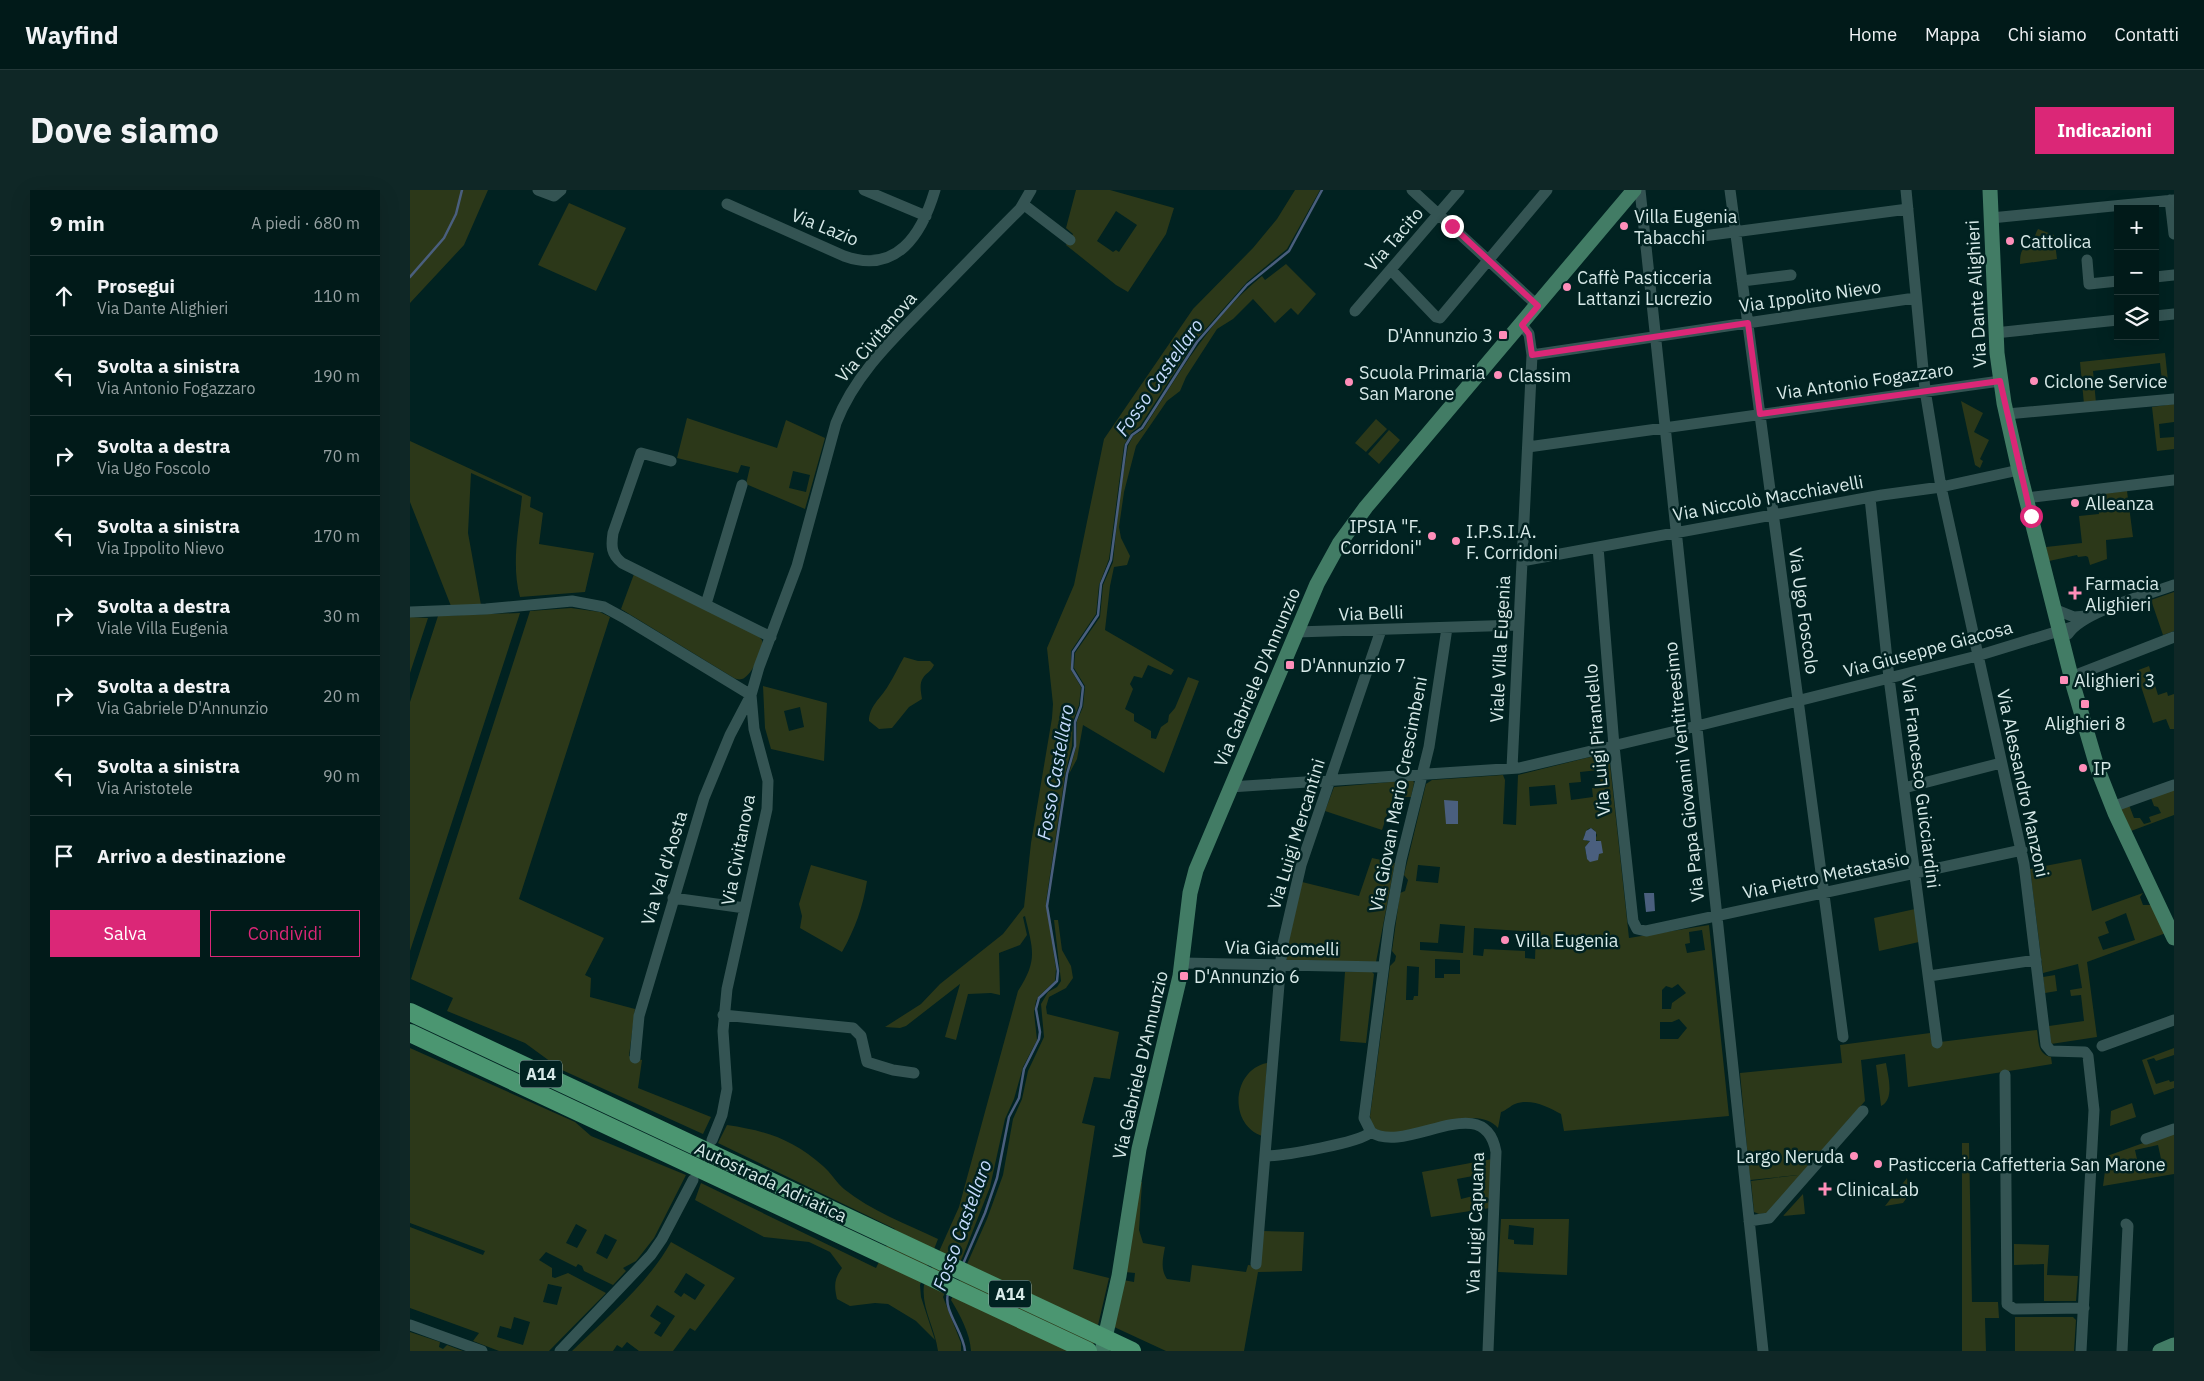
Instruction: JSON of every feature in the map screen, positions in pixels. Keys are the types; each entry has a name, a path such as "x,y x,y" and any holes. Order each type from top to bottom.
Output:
{"highway":[{"name":"Autostrada Adriatica","path":"410,1012 1132,1351"},
{"name":"Autostrada Adriatica","path":"410,1033 1088,1351"}],"main road":[{"name":"Via Gabriele D'Annunzio","path":"1102,1351 1119,1276 1139,1150 1182,963 1190,893 1196,870 1324,569 1347,532 1376,495 1522,325 1634,190"},
{"name":"Via Dante Alighieri","path":"1990,190 1995,333 2000,381 2019,470 2054,609 2069,626 2064,648 2091,748 2112,807 2174,937"},
{"path":"2160,1351 2174,1345"}],"street":[{"path":"538,190 554,196 561,190"},
{"path":"864,190 926,216"},
{"name":"Via Lazio","path":"728,204 844,256 865,261 884,259 898,253 914,237 926,216 935,190"},
{"name":"Via Civitanova","path":"712,1140 722,1115 727,1089 724,1014 727,988 768,795 766,768 754,729 751,695 759,667 797,566 836,423 852,387 886,346 1023,204 1031,190"},
{"path":"1412,190 1538,306"},
{"name":"Via Tacito","path":"1355,311 1459,190"},
{"path":"1391,270 1438,318 1547,190"},
{"name":"Via Papa Giovanni Ventitreesimo","path":"1640,190 1763,1351"},
{"name":"Via Ugo Foscolo","path":"1730,190 1843,1037"},
{"name":"Via Alessandro Manzoni","path":"1906,190 1925,390 1941,487 1977,656 2022,850 2047,1048 2053,1051 2085,1052 2088,1056 2094,1092 2081,1351"},
{"path":"1991,218 2172,200 2174,234"},
{"path":"1023,204 1070,240"},
{"path":"1688,238 1908,209"},
{"path":"2087,260 2089,284 2114,281"},
{"path":"1742,281 1791,275"},
{"path":"2159,277 2174,275"},
{"name":"Via Ippolito Nievo","path":"1532,355 1915,298"},
{"path":"2159,316 2174,314"},
{"path":"1995,333 2114,320"},
{"name":"Viale Villa Eugenia","path":"1512,768 1532,355 1529,334 1522,325"},
{"name":"Via Antonio Fogazzaro","path":"1528,447 2000,381"},
{"path":"2007,414 2174,399"},
{"path":"671,462 641,453 613,533 611,546 614,556 622,563 771,637"},
{"name":"Via Niccolò Macchiavelli","path":"1522,561 1773,515 1941,487 2019,470"},
{"path":"2026,498 2174,480"},
{"path":"706,604 742,485"},
{"name":"Via Francesco Guicciardini","path":"1870,498 1890,678 1938,1042"},
{"name":"Via Luigi Pirandello","path":"1598,547 1614,746 1633,921 1637,929"},
{"name":"Via Giuseppe Giacosa","path":"1230,788 1512,768 1614,746 1977,656 2069,626 2088,616 2174,584"},
{"path":"410,612 486,610 572,601 604,607 751,695"},
{"name":"Via Belli","path":"1296,632 1519,625"},
{"name":"Via Giovan Mario Crescimbeni","path":"1382,967 1396,883 1429,747 1447,628"},
{"name":"Via Luigi Mercantini","path":"1256,1264 1280,965 1298,878 1381,630"},
{"path":"2071,677 2174,637"},
{"name":"Via Val d'Aosta","path":"635,1058 639,1016 673,898 716,764 751,695"},
{"path":"1904,788 2001,763"},
{"path":"2112,807 2174,785"},
{"name":"Via Pietro Metastasio","path":"1637,929 1646,931 2022,850"},
{"path":"673,898 745,908"},
{"path":"1929,976 2036,960"},
{"name":"Via Giacomelli","path":"1182,963 1382,967"},
{"path":"1265,1156 1344,1143 1366,1137 1371,1132 1365,1124 1364,1111 1382,967"},
{"path":"724,1014 853,1028 861,1036 867,1062 893,1070 914,1073"},
{"path":"2102,1046 2174,1020"},
{"path":"2005,1075 2007,1304 2014,1309 2084,1308"},
{"path":"1749,1221 1769,1218 1863,1111"},
{"name":"Via Luigi Capuana","path":"1371,1132 1379,1137 1390,1138 1467,1123 1486,1127 1492,1137 1496,1152 1488,1351"},
{"path":"2146,1139 2174,1129"},
{"path":"560,1351 650,1255 662,1239 692,1180"},
{"path":"2122,1351 2128,1226 2126,1224"},
{"path":"410,1324 482,1351"}],"green space":[{"path":"410,190 488,190 464,245 410,303"},
{"path":"1076,190 1110,190 1174,208 1166,234 1128,292 1116,285 1066,245 1073,234 1066,228","holes":["1116,211 1137,225 1119,252 1116,250 1113,252 1097,241"]},
{"path":"1295,190 1320,190 1287,249 1247,282 1195,341 1140,426 1131,433 1124,445 1109,559 1099,585 1096,614 1071,651 1071,670 1081,687 1079,705 1073,721 1072,746 1065,775 1046,902 1056,969 1055,981 1036,1001 1034,1012 1037,1040 1023,1067 1014,1099 1005,1119 990,1187 963,1256 943,1297 961,1343 961,1351 938,1351 924,1302 924,1285 959,1207 1018,991 1029,971 1032,946 1025,916 1023,917 1027,935 1020,945 999,953 1000,995 991,993 968,994 956,1040 945,1037 960,984 906,1026 900,1028 885,1027 921,1004 940,984 1003,934 1024,907 1031,843 1052,718 1053,704 1047,648 1074,585 1104,439 1193,309 1253,248 1277,219"},
{"path":"569,203 626,228 596,291 538,265"},
{"path":"2038,229 2054,235 2057,259 2020,264 2022,251 2033,240"},
{"path":"1286,264 1316,294 1298,315 1291,308 1275,323 1253,299 1233,319 1217,329 1186,377 1180,391 1167,401 1136,446 1124,492 1119,527 1121,538 1130,556 1127,565 1114,567 1105,630 1174,670 1171,675 1148,665 1142,678 1134,676 1130,684 1133,689 1125,709 1134,714 1134,721 1151,731 1151,738 1156,739 1161,727 1168,722 1169,715 1175,708 1188,677 1199,681 1164,773 1083,725 1077,759 1069,774 1076,747 1077,721 1083,707 1085,686 1074,668 1075,653 1100,617 1103,585 1113,562 1120,493 1128,446 1133,436 1143,430 1169,388 1211,328 1244,292 1262,276 1265,280"},
{"path":"2165,353 2168,381 2162,381 2160,363 2093,371 2096,403 2084,404 2080,362"},
{"path":"1961,401 1983,413 1974,432 1989,440 1980,459 1983,461 1980,468 1975,465"},
{"path":"2174,404 2174,422 2159,424 2160,438 2174,437 2174,449 2157,451 2152,407"},
{"path":"687,418 777,448 786,420 825,438 805,509 746,484 750,467 741,465 738,473 677,458","holes":["793,471 810,475 806,492 789,488"]},
{"path":"1376,419 1387,429 1366,452 1355,443"},
{"path":"1389,430 1400,440 1379,464 1368,454"},
{"path":"410,441 531,497 530,507 543,513 539,544 594,553 585,592 520,597 517,585 516,559 522,496 471,473 468,533 481,605 451,606 410,502"},
{"path":"2127,491 2133,537 2106,540 2107,559 2090,565 2088,557 2078,557 2077,555 2049,561 2046,547 2082,543 2079,516 2099,514 2097,494"},
{"path":"634,574 757,634 762,640 761,649 756,662 746,677 742,679 734,678 621,609"},
{"path":"2174,592 2174,631 2163,635 2151,600"},
{"path":"571,608 600,612 610,617 519,899 604,938 585,975 591,978 590,997 635,1009 629,1056 642,1060 638,1088 711,1117 703,1134 562,1070 525,1043 447,1011 453,998 411,979 530,611"},
{"path":"520,613 410,951 410,702 438,616"},
{"path":"410,617 428,618 410,673"},
{"path":"904,657 918,661 930,661 934,665 922,680 922,699 909,707 892,728 879,729 869,721 871,711 890,683"},
{"path":"2149,666 2158,695 2167,692 2168,696 2174,694 2174,729 2170,729 2166,719 2153,723 2136,671"},
{"path":"763,686 827,703 824,761 771,749 765,728","holes":["800,707 804,727 789,731 784,711"]},
{"path":"1606,753 1609,755 1629,938 1709,925 1729,1116 1564,1131 1561,1114 1545,1106 1521,1102 1501,1112 1498,1128 1487,1120 1472,1118 1403,1132 1386,1132 1372,1127 1370,1116 1390,966 1395,961 1396,956 1392,951 1400,893 1405,891 1408,880 1404,875 1426,784 1432,780 1503,775 1505,780 1503,824 1516,825 1518,775","holes":["1599,770 1601,787 1592,788 1593,797 1571,800 1569,783 1581,782 1580,772","1555,785 1557,804 1530,806 1529,787","1591,828 1597,835 1595,840 1600,841 1599,854 1587,859 1585,847 1590,841 1586,841 1584,836 1588,829","1418,865 1440,867 1438,883 1416,881","1440,924 1465,926 1463,953 1420,950 1420,942 1438,943","1474,928 1536,932 1535,959 1525,958 1525,951 1484,949 1483,956 1473,955","1702,930 1705,950 1687,953 1685,944 1690,943 1689,932","1435,959 1460,960 1460,974 1444,974 1444,978 1435,978","1407,966 1419,967 1418,996 1414,996 1413,1000 1406,1000","1678,984 1686,993 1672,1003 1671,1009 1662,1009 1662,990 1666,986 1672,988","1679,1019 1687,1028 1678,1039 1660,1039 1660,1022 1672,1022"]},
{"path":"1413,780 1411,797 1393,797 1382,830 1325,811 1334,787"},
{"path":"2174,789 2174,815 2131,831 2120,808 2129,805 2134,818 2140,818 2144,824 2151,822 2149,817 2161,813 2158,807 2154,806 2151,798"},
{"path":"1372,858 1395,863 1376,962 1287,960 1285,957 1302,882 1359,896"},
{"path":"2081,859 2092,911 2143,893 2140,897 2143,905 2152,905 2166,933 2087,962 2097,1037 2051,1044 2049,1026 2084,1021 2081,995 2071,996 2070,990 2082,988 2078,964 2043,973 2030,869","holes":["2126,913 2135,940 2103,950 2098,937 2109,933 2105,922"]},
{"path":"811,865 867,881 858,918 842,952 800,928 802,916 799,904"},
{"path":"1915,909 1919,942 1879,951 1874,918"},
{"path":"1054,920 1058,920 1062,950 1071,966 1073,978 1066,988 1049,997 1046,1007 1047,1014 1119,1032 1110,1079 1094,1077 1082,1123 1095,1126 1073,1269 1109,1278 1092,1351 971,1351 967,1331 951,1300 987,1219 1003,1175 1013,1119 1022,1099 1028,1071 1044,1037 1041,1004 1048,992 1057,987 1061,981"},
{"path":"1345,972 1372,972 1374,974 1366,1043 1340,1041"},
{"path":"2055,975 2057,991 2045,993 2043,977"},
{"path":"2037,1030 2041,1050 2051,1057 2052,1064 1908,1087 1905,1054 1861,1060 1865,1101 1768,1213 1759,1214 1754,1212 1751,1181 1798,1175 1750,1180 1740,1073 1842,1063 1840,1045 1930,1033 1932,1043"},
{"path":"410,1048 575,1122 591,1136 686,1175 654,1238 636,1261 623,1268 626,1271 613,1285 584,1271 582,1266 578,1264 576,1267 546,1252 539,1260 552,1268 552,1277 555,1278 568,1273 606,1293 549,1351 499,1351 473,1341 479,1333 410,1308 410,1227 483,1255 485,1251 410,1223","holes":["576,1224 587,1230 577,1248 566,1243","605,1234 617,1240 607,1259 596,1253","548,1284 562,1287 557,1305 543,1302","514,1317 530,1322 523,1345 497,1337 500,1326 511,1329"]},
{"path":"2174,1048 2174,1055 2156,1061 2154,1058 2147,1060 2156,1084 2169,1080 2170,1082 2174,1081 2174,1088 2154,1095 2142,1060"},
{"path":"1267,1063 1262,1136 1251,1130 1244,1121 1239,1109 1239,1098 1241,1086 1247,1076 1255,1068"},
{"path":"1886,1063 1889,1093 1885,1103 1881,1106 1876,1065"},
{"path":"2132,1103 2136,1117 2110,1126 2111,1111"},
{"path":"727,1125 767,1133 790,1143 823,1166 841,1186 855,1197 877,1211 938,1239 920,1285 921,1297 935,1340 916,1321 888,1304 875,1303 850,1306 837,1299 835,1283 842,1268 830,1252 809,1242 764,1237 695,1200 701,1183 876,1268 895,1229 718,1143"},
{"path":"2174,1132 2174,1174 2103,1186 2107,1156","holes":["2158,1145 2163,1168 2140,1173 2135,1150"]},
{"path":"1962,1143 1969,1143 1972,1302 1998,1302 1999,1318 1985,1318 1986,1351 1962,1351"},
{"path":"1492,1159 1490,1208 1431,1217 1422,1172","holes":["1473,1176 1477,1195 1461,1199 1457,1179"]},
{"path":"1907,1178 1908,1194 1903,1203 1885,1206"},
{"path":"1138,1182 1142,1182 1139,1230 1143,1243 1165,1247 1163,1267 1167,1279 1190,1282 1192,1265 1246,1272 1248,1265 1258,1266 1262,1231 1304,1232 1302,1271 1258,1272 1244,1351 1166,1351 1112,1326 1123,1280 1134,1282 1135,1273 1125,1272"},
{"path":"1803,1194 1805,1214 1783,1216"},
{"path":"1501,1219 1569,1219 1567,1275 1498,1272","holes":["1509,1225 1534,1228 1533,1245 1514,1244 1514,1240 1508,1239"]},
{"path":"671,1242 735,1278 695,1331 690,1328 673,1351 639,1351 627,1342 622,1348 617,1345 613,1351 572,1351 626,1300 661,1258","holes":["686,1273 705,1285 695,1300 684,1293 681,1297 674,1292","657,1305 675,1316 661,1337 654,1333 661,1323 650,1316"]},
{"path":"2014,1244 2049,1245 2047,1275 2078,1276 2076,1301 2044,1301 2044,1264 2014,1265"},
{"path":"2015,1317 2073,1317 2076,1320 2074,1351 2015,1351"},
{"path":"410,1332 440,1342 439,1347 443,1349 447,1345 463,1351 410,1351"}],"water":[{"path":"1444,800 1458,801 1458,824 1446,824"},
{"path":"1591,828 1596,832 1596,841 1601,841 1603,853 1599,854 1598,860 1590,862 1587,859 1585,847 1590,841 1583,840 1586,831"},
{"path":"1644,893 1654,893 1655,911 1646,912"}],"waterway":[{"path":"410,277 444,238 456,214 462,190"},
{"name":"Fosso Castellaro","path":"963,1264 985,1213 997,1178 1009,1117 1019,1098 1024,1069 1039,1039 1040,1032 1036,1009 1039,998 1057,981 1058,971 1047,906 1067,774 1075,746 1075,722 1081,706 1083,687 1072,669 1073,652 1098,615 1101,584 1111,560 1126,445 1132,435 1142,428 1197,342 1247,285 1289,251 1322,190"},
{"name":"Fosso Castellaro","path":"948,1294 948,1307 964,1344 965,1351"}],"place":[{"name":"Villa Eugenia Tabacchi","path":"1624,226"},
{"name":"Cattolica","path":"2010,241"},
{"name":"Caffè Pasticceria Lattanzi Lucrezio","path":"1567,287"},
{"name":"D'Annunzio 3","path":"1503,335"},
{"name":"Classim","path":"1498,375"},
{"name":"Ciclone Service","path":"2034,381"},
{"name":"Scuola Primaria San Marone","path":"1349,382"},
{"name":"Alleanza","path":"2075,503"},
{"name":"IPSIA \"F. Corridoni\"","path":"1432,536"},
{"name":"I.P.S.I.A. F. Corridoni","path":"1456,541"},
{"name":"Farmacia Alighieri","path":"2075,593"},
{"name":"D'Annunzio 7","path":"1290,665"},
{"name":"Alighieri 3","path":"2064,680"},
{"name":"Alighieri 8","path":"2085,704"},
{"name":"IP","path":"2083,768"},
{"name":"Villa Eugenia","path":"1505,940"},
{"name":"D'Annunzio 6","path":"1184,976"},
{"name":"Largo Neruda","path":"1854,1156"},
{"name":"Pasticceria Caffetteria San Marone","path":"1878,1164"},
{"name":"ClinicaLab","path":"1825,1189"}],"route":[{"path":"1452,226 1538,306 1522,325 1531,340 1532,355 1748,323 1760,414 2000,381 2031,516"}]}
